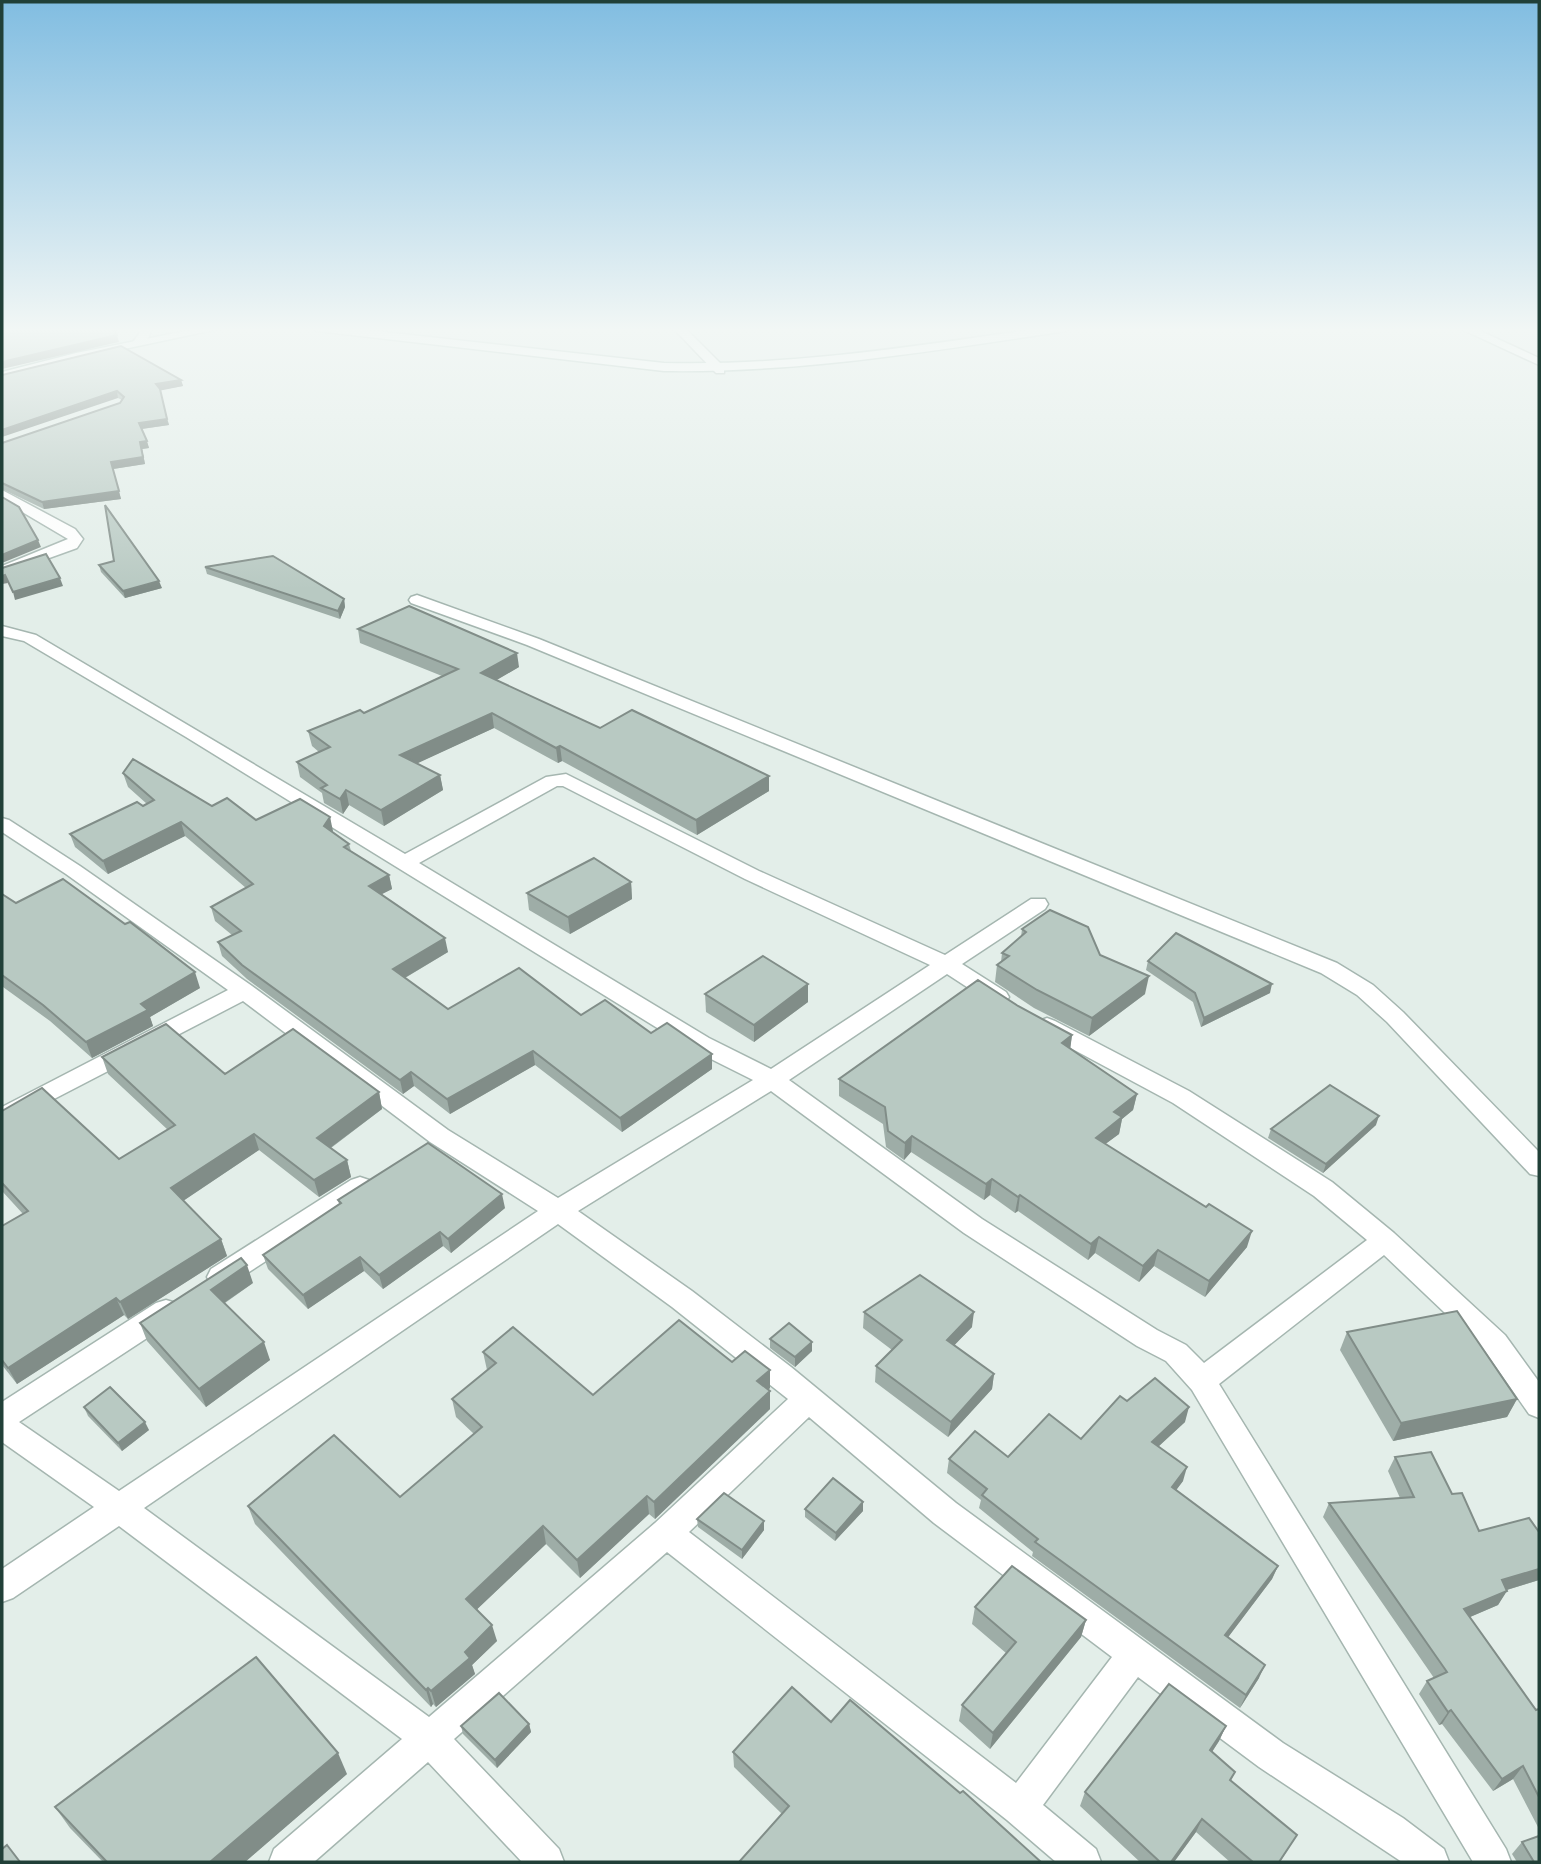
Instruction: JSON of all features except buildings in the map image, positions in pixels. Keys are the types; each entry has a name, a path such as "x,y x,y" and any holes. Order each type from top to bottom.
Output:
{"street":[{"path":"2,494 70,533 76,540 72,545 2,571"},
{"path":"417,600 533,642 1329,968 1365,990 1395,1017 1539,1167"},
{"path":"2,631 30,638 405,862 701,1044 772,1080 973,1226 1147,1338 1177,1353 1202,1381 1493,1862"},
{"path":"405,862 553,781 566,780 752,875 946,964 1020,1011 1181,1097 1323,1189 1385,1240 1495,1343 1539,1405"},
{"path":"2,824 73,870 244,991 427,1144 558,1211 682,1299 808,1399 944,1513 1271,1755 1391,1831 1431,1862"},
{"path":"2,1587 558,1211 772,1080 1038,904"},
{"path":"2,1117 244,991"},
{"path":"2,1417 381,1173"},
{"path":"1202,1381 1385,1240"},
{"path":"286,1862 666,1533 808,1399"},
{"path":"2,1426 118,1507 430,1739 546,1862"},
{"path":"666,1533 1020,1808 1083,1862"},
{"path":"1020,1808 1135,1654"}]}
